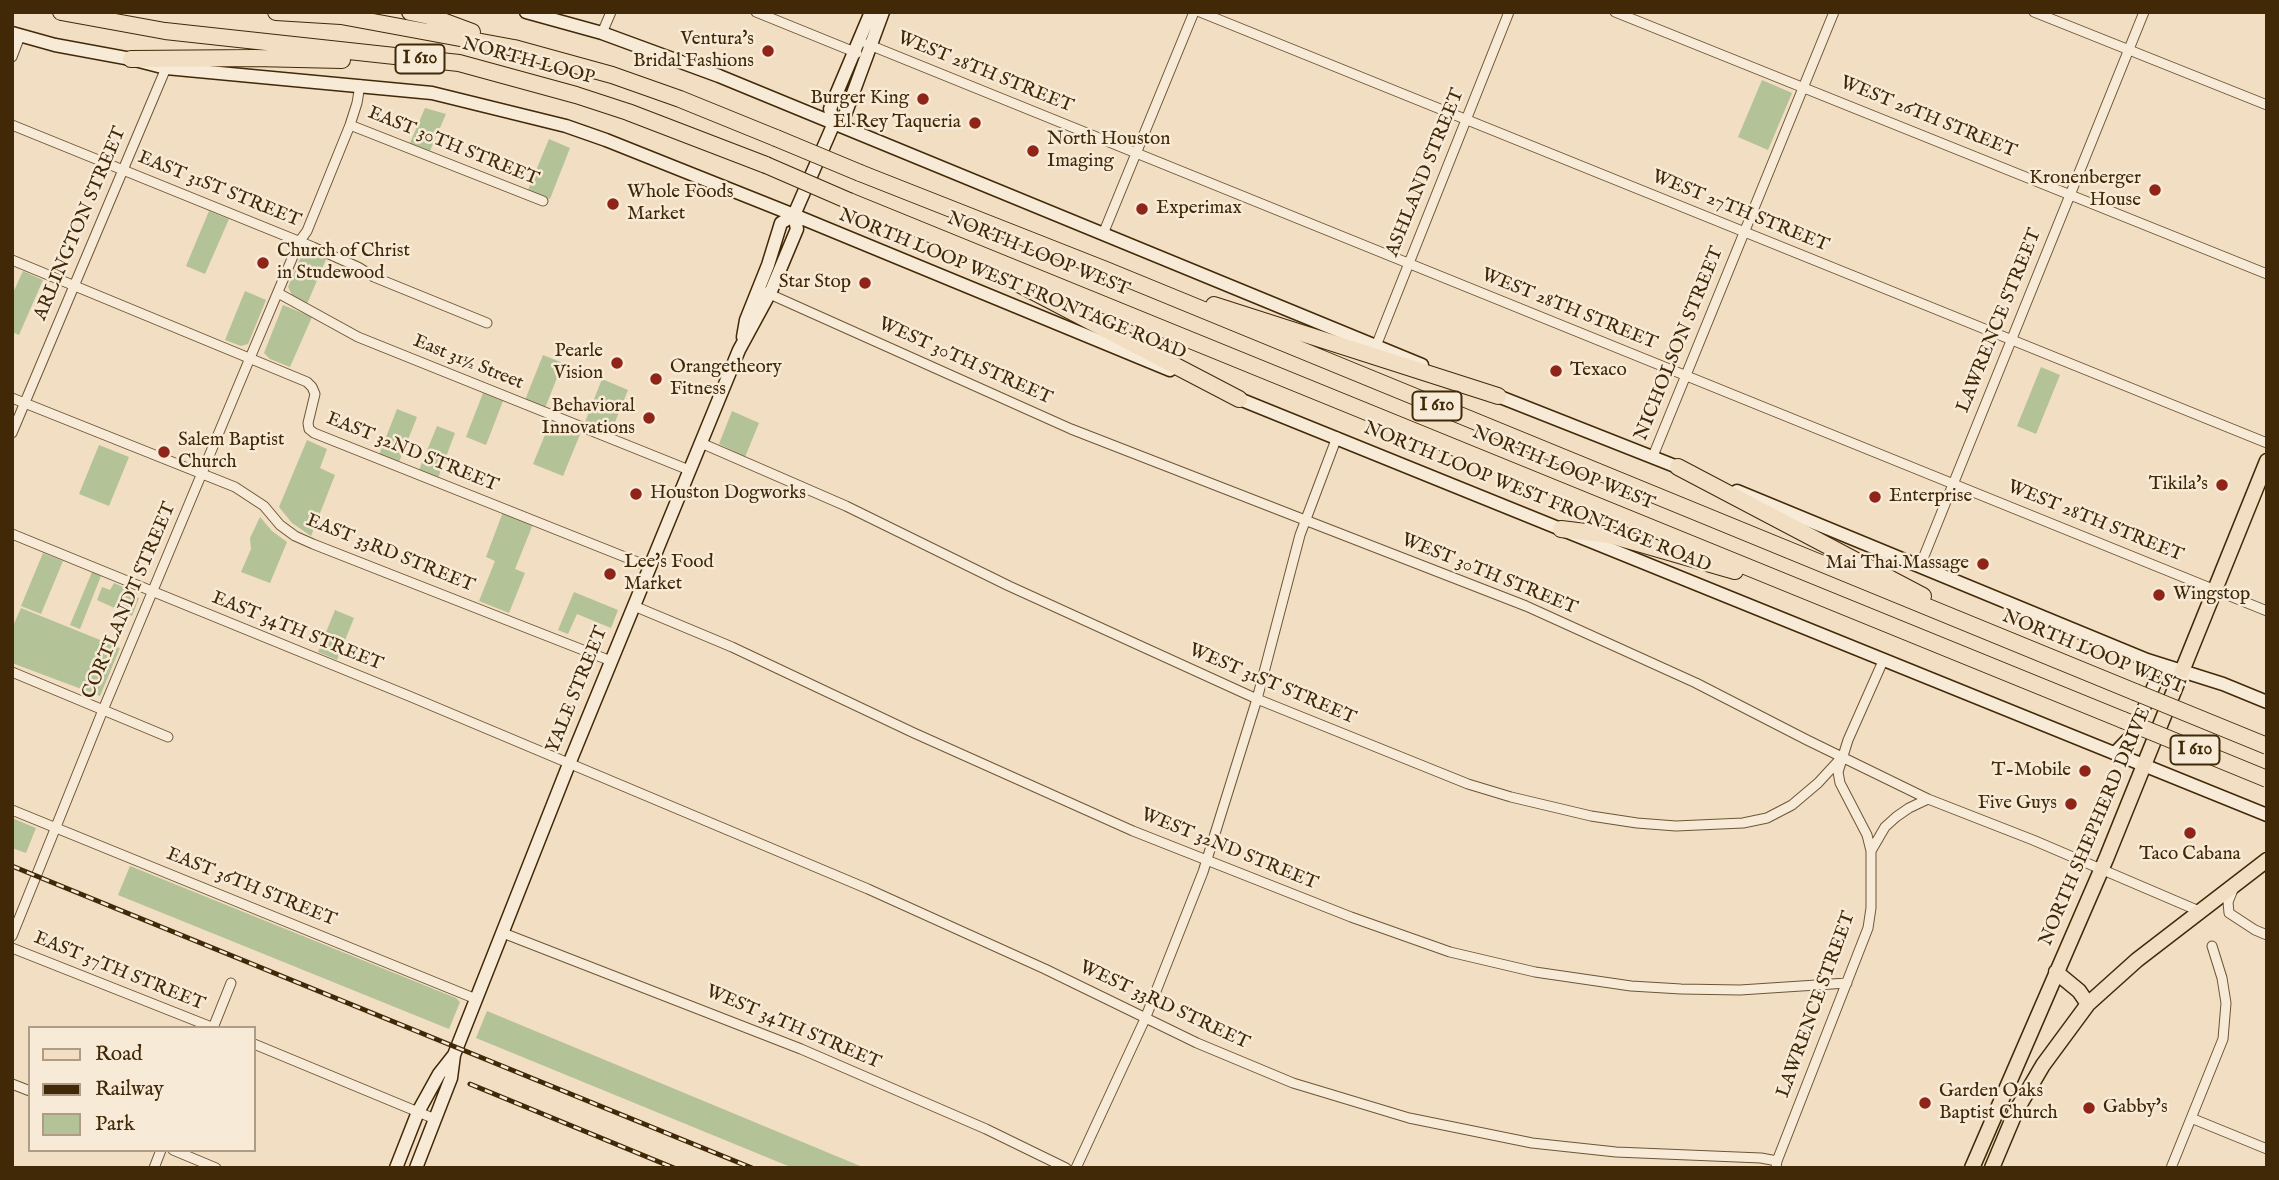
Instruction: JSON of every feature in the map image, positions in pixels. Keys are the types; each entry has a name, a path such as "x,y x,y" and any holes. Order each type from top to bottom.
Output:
{"highway":[{"name":"NORTH LOOP","path":"61,12 165,32 459,63 628,112 766,166"},
{"name":"NORTH LOOP","path":"276,12 341,16 514,48 612,75 776,138"},
{"path":"410,12 429,16 514,48"},
{"path":"131,59 254,58 459,63"},
{"name":"NORTH LOOP WEST","path":"776,138 1106,270 2267,747"},
{"name":"NORTH LOOP WEST","path":"766,166 2267,779"},
{"path":"981,255 1013,281 1239,399"},
{"path":"1106,270 1498,396"},
{"path":"1678,467 2012,643"},
{"path":"1561,529 1610,535 1817,595"}],"main road":[{"path":"526,12 602,33 709,72 2147,660 2223,684 2267,702"},
{"name":"YALE STREET","path":"415,1168 451,1078 454,1055 611,661 743,341 759,317 764,292 797,229 794,215 834,123 845,115 871,12"},
{"name":"YALE STREET","path":"862,49 883,12"},
{"name":"NORTH LOOP WEST FRONTAGE ROAD","path":"16,34 166,68 432,93 566,125 794,215 1239,399 2267,815"},
{"name":"NORTH SHEPHERD DRIVE","path":"1972,1168 2144,765 2267,461"},
{"path":"2115,753 2132,735 2155,683 2153,670 2147,660"},
{"path":"1992,1168 2012,1118 2043,1065 2088,1004 2137,960 2267,860"},
{"path":"2056,972 2079,991 2088,1004"},
{"name":"YALE STREET","path":"398,1164 418,1112 439,1074 454,1055"},
{"path":"1995,1111 2012,1118"},
{"path":"398,1164 415,1168"}],"street":[{"path":"602,33 611,12"},
{"name":"WEST 28TH STREET","path":"756,12 862,49 1136,153 2267,611"},
{"path":"1103,234 1194,12"},
{"name":"WEST 27TH STREET","path":"1200,12 2267,443"},
{"name":"ASHLAND STREET","path":"1376,346 1509,12"},
{"name":"WEST 26TH STREET","path":"1615,12 2267,274"},
{"name":"NICHOLSON STREET","path":"1653,456 1834,12"},
{"path":"2034,12 2267,106"},
{"name":"LAWRENCE STREET","path":"1920,566 2144,12"},
{"path":"12,57 16,34"},
{"name":"ARLINGTON STREET","path":"12,433 166,68"},
{"name":"CORTLANDT STREET","path":"12,936 250,358 299,242 307,231 350,125 360,85"},
{"name":"EAST 31ST STREET","path":"12,125 351,263 383,281 487,323"},
{"name":"EAST 30TH STREET","path":"350,125 542,201"},
{"name":"EAST 32ND STREET","path":"12,260 307,382 315,397 308,423 309,429 314,433 650,567"},
{"name":"WEST 30TH STREET","path":"764,292 1071,429 1526,606 1696,683 1928,799 2199,911"},
{"name":"East 31½ Street","path":"278,293 358,337 690,470"},
{"name":"EAST 33RD STREET","path":"12,398 235,487 264,506 280,525 295,536 313,544 611,661"},
{"path":"1076,1168 1145,1019 1207,862 1257,699 1305,521 1337,437"},
{"name":"WEST 31ST STREET","path":"701,443 846,506 1009,586 1257,699 1468,784 1547,807 1637,823 1676,826 1707,826 1767,818 1792,805 1842,757"},
{"name":"EAST 34TH STREET","path":"12,534 569,764"},
{"name":"WEST 32ND STREET","path":"634,606 732,647 1031,786 1207,862 1411,939 1535,972 1631,986 1740,990 1847,983"},
{"name":"LAWRENCE STREET","path":"1776,1164 1863,943 1871,908 1871,851 1867,835 1840,783 1838,772 1884,661"},
{"path":"12,673 168,737"},
{"name":"WEST 33RD STREET","path":"569,764 900,903 1045,969 1145,1019 1293,1083 1441,1126 1532,1143 1575,1149 1761,1158 1776,1164"},
{"path":"1871,851 1885,827 1909,808 1928,799"},
{"name":"EAST 36TH STREET","path":"12,810 476,999"},
{"path":"2235,885 2228,902 2229,913 2267,935"},
{"name":"WEST 34TH STREET","path":"503,933 802,1049 986,1129 1066,1168"},
{"path":"2171,1168 2224,1030 2226,1003 2212,946"},
{"name":"EAST 37TH STREET","path":"12,948 208,1026"},
{"path":"214,1026 231,983"},
{"path":"256,1045 435,1119"},
{"path":"2190,1118 2267,1149"},
{"path":"154,1168 161,1152"},
{"path":"178,1152 216,1168"}],"green space":[{"path":"1762,80 1792,93 1768,150 1738,137"},
{"path":"425,108 446,114 430,151 410,143"},
{"path":"549,139 570,148 550,199 528,190"},
{"path":"209,211 229,219 205,274 186,266"},
{"path":"302,254 327,257 307,304 292,295 288,287"},
{"path":"23,271 43,280 19,335 12,332 12,295"},
{"path":"245,291 266,300 248,344 241,346 225,340"},
{"path":"283,305 312,317 290,367 270,359 264,353"},
{"path":"543,355 563,363 545,408 525,400"},
{"path":"2041,367 2060,375 2036,434 2017,426"},
{"path":"602,379 628,390 611,432 585,422"},
{"path":"483,393 503,401 486,445 466,437"},
{"path":"397,409 417,417 399,462 379,455"},
{"path":"732,411 759,423 745,457 719,444"},
{"path":"551,420 581,432 563,476 533,464"},
{"path":"437,426 455,433 438,478 419,470"},
{"path":"307,440 327,449 320,468 335,475 311,536 292,523 279,507"},
{"path":"99,445 129,457 109,506 79,494"},
{"path":"503,512 533,524 515,569 525,573 509,613 479,601 495,561 486,557"},
{"path":"260,517 272,531 287,542 270,583 241,572 251,549 250,538"},
{"path":"43,553 63,561 41,614 21,606"},
{"path":"92,572 101,576 80,629 70,625"},
{"path":"114,583 137,593 136,597 139,598 132,616 97,600 102,587 110,590"},
{"path":"574,592 618,610 611,628 577,614 568,634 558,630"},
{"path":"21,608 120,648 100,696 12,663 12,628"},
{"path":"335,610 354,618 337,660 318,652"},
{"path":"12,818 36,828 26,853 12,848"},
{"path":"130,866 456,998 460,1002 449,1029 118,895"},
{"path":"487,1011 865,1168 793,1168 476,1038"}],"railway":[{"path":"12,866 752,1168"},
{"path":"470,1084 674,1168"}],"place":[{"name":"Ventura's Bridal Fashions","path":"768,51"},
{"name":"Burger King","path":"923,99"},
{"name":"El Rey Taqueria","path":"975,123"},
{"name":"North Houston Imaging","path":"1033,151"},
{"name":"Kronenberger House","path":"2155,190"},
{"name":"Whole Foods Market","path":"613,204"},
{"name":"Experimax","path":"1142,209"},
{"name":"Church of Christ in Studewood","path":"263,263"},
{"name":"Star Stop","path":"865,283"},
{"name":"Pearle Vision","path":"617,363"},
{"name":"Texaco","path":"1556,371"},
{"name":"Orangetheory Fitness","path":"656,379"},
{"name":"Behavioral Innovations","path":"649,418"},
{"name":"Salem Baptist Church","path":"164,452"},
{"name":"Tikila's","path":"2222,485"},
{"name":"Houston Dogworks","path":"636,494"},
{"name":"Enterprise","path":"1875,497"},
{"name":"Mai Thai Massage","path":"1983,564"},
{"name":"Lee's Food Market","path":"610,574"},
{"name":"Wingstop","path":"2159,595"},
{"name":"T-Mobile","path":"2085,771"},
{"name":"Five Guys","path":"2071,804"},
{"name":"Taco Cabana","path":"2190,833"},
{"name":"Garden Oaks Baptist Church","path":"1925,1103"},
{"name":"Gabby's","path":"2089,1108"}]}
